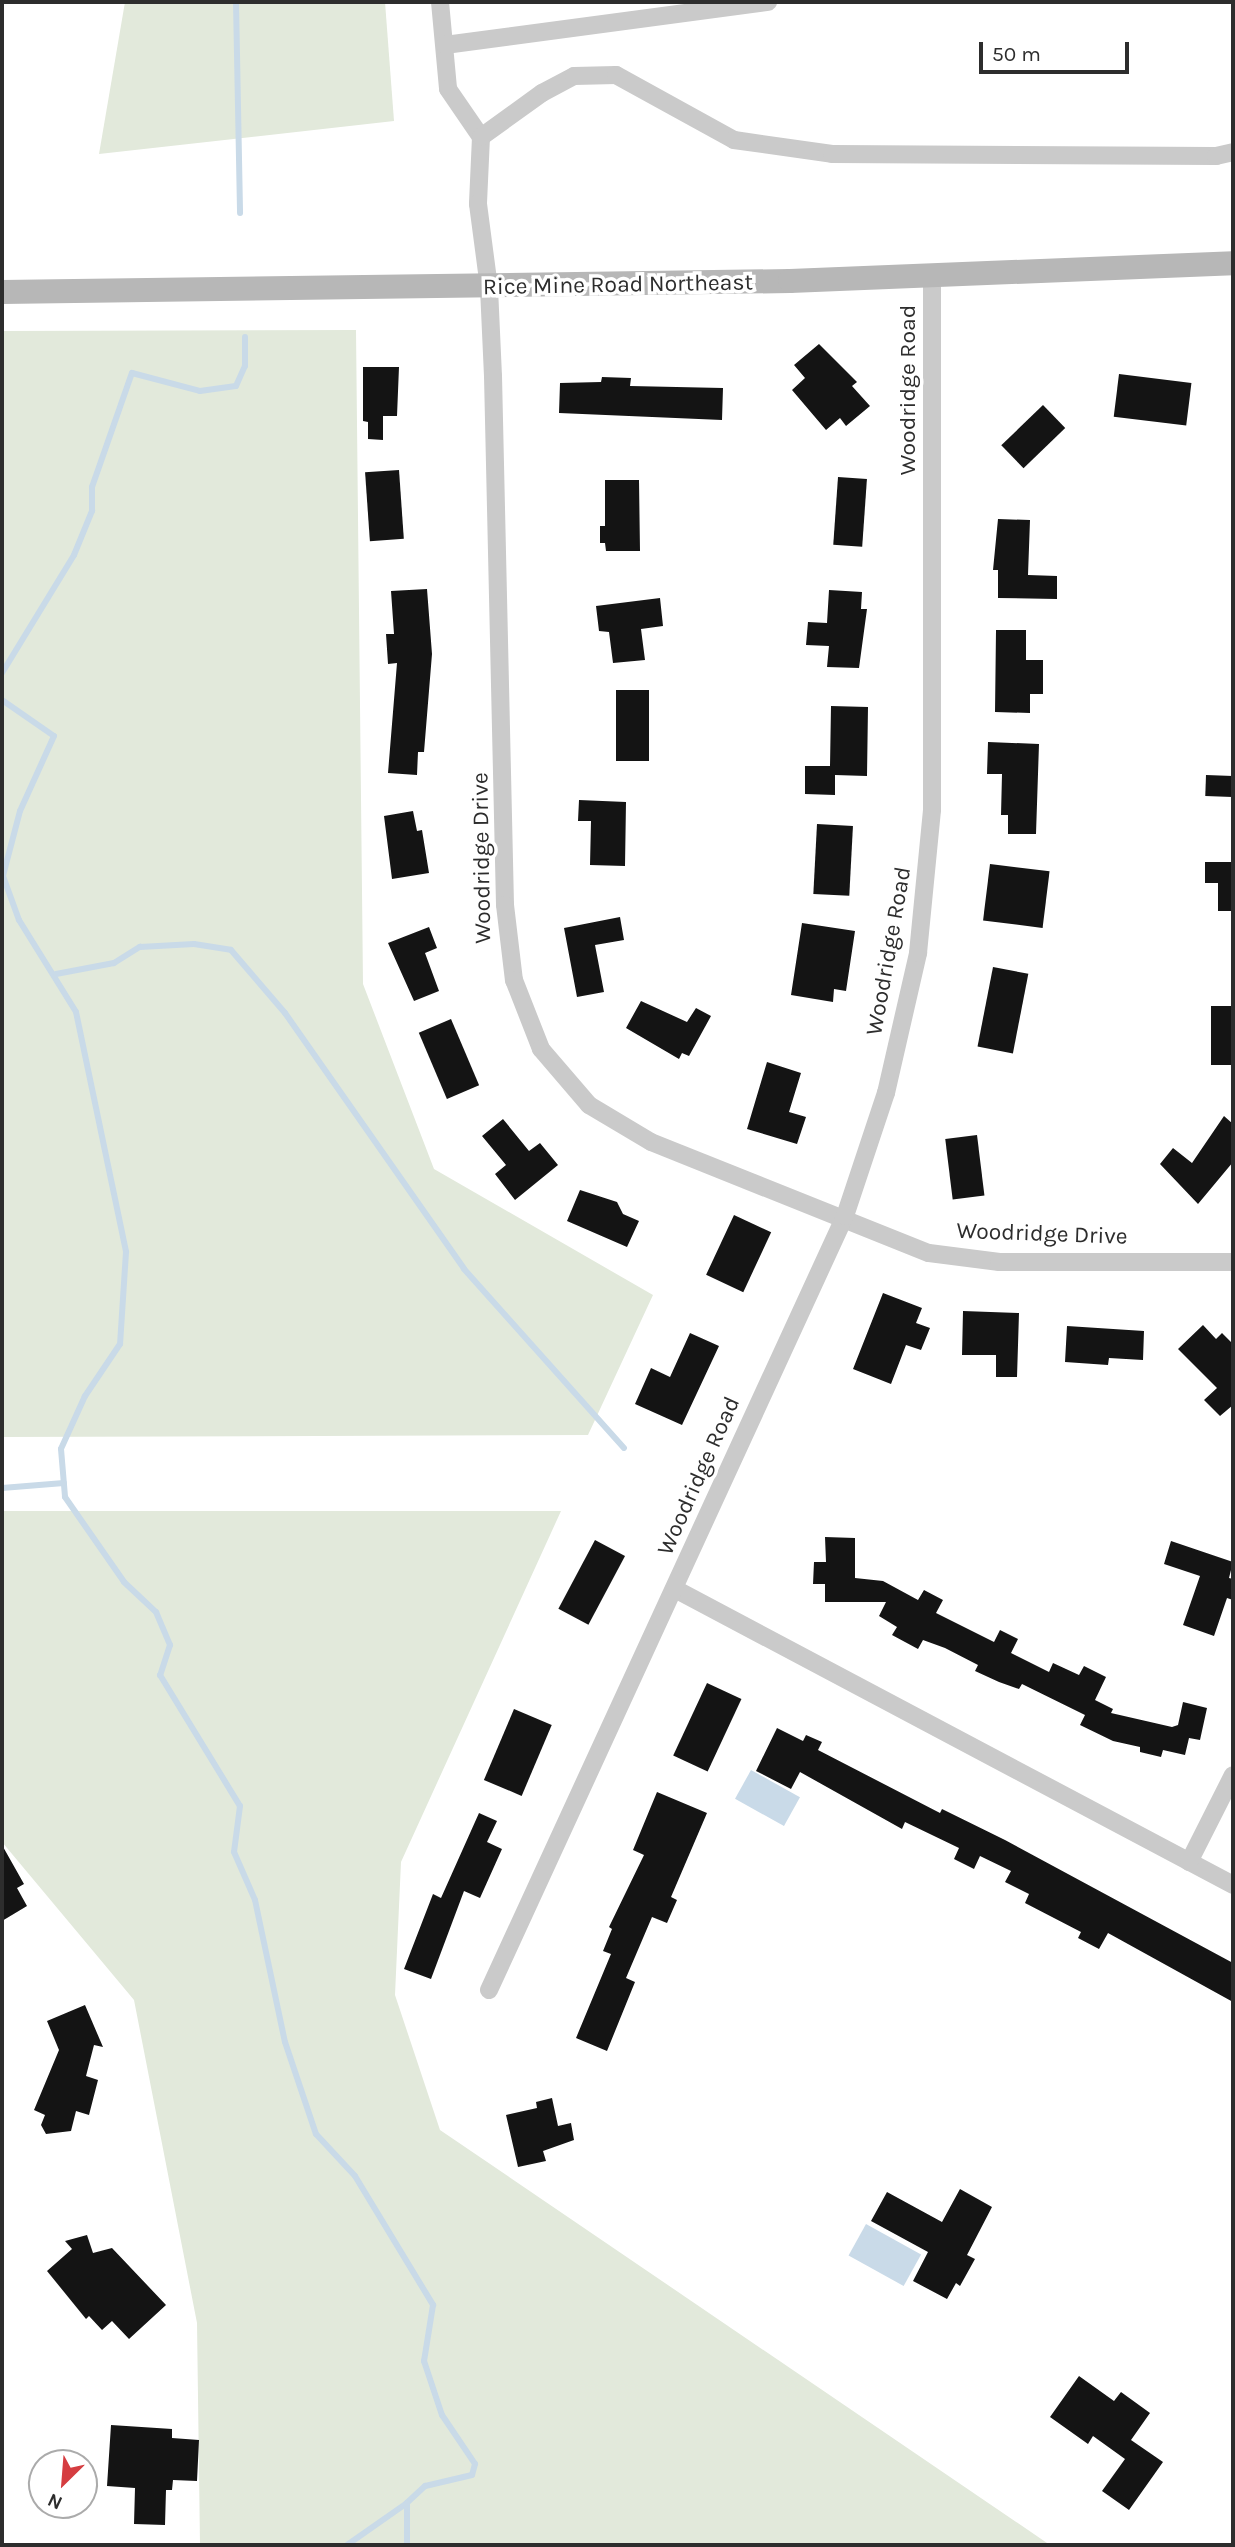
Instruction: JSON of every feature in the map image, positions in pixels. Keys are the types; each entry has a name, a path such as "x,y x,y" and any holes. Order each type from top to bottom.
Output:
{"main road":[{"name":"Rice Mine Road Northeast","path":"2,292 489,288 932,277 1233,263"}],"street":[{"path":"440,2 449,89 481,137 542,93 574,76 616,75 734,139 832,154 1216,156 1233,152"},
{"path":"445,46 768,2"},
{"name":"Woodridge Drive","path":"481,137 478,204 489,288 504,733 505,905 509,956 521,1004 555,1069 609,1119 651,1142 845,1216 929,1253 951,1258 999,1262 1233,1262"},
{"name":"Woodridge Road","path":"489,1990 845,1216 889,1081 918,953 927,883 932,810 932,277"},
{"name":"Woodridge Road","path":"675,1589 1233,1885"},
{"path":"1189,1862 1233,1775"}],"shaded area":[{"path":"125,2 385,2 394,121 99,154"},
{"path":"356,330 363,984 434,1169 653,1295 588,1435 2,1437 2,331"},
{"path":"2,1511 561,1511 401,1862 395,1995 440,2130 1050,2545 200,2545 197,2323 134,2000 2,1842"}],"water":[{"path":"751,1770 800,1797 784,1826 735,1799"},
{"path":"866,2224 921,2255 904,2286 849,2255"}],"building":[{"path":"819,344 857,382 852,386 870,406 846,426 840,418 826,430 792,390 805,378 794,365"},
{"path":"363,367 399,367 397,416 383,416 383,440 368,439 368,422 363,421"},
{"path":"1119,374 1191,383 1186,426 1114,417"},
{"path":"602,377 631,378 630,386 723,388 722,420 559,413 560,383 601,382"},
{"path":"1043,405 1065,428 1024,468 1001,445"},
{"path":"399,470 404,539 370,541 365,472"},
{"path":"838,477 867,479 862,547 833,545"},
{"path":"605,480 639,480 640,551 606,551 605,543 600,543 600,526 605,526"},
{"path":"998,519 1030,520 1028,575 1057,576 1057,599 998,598 998,570 993,570"},
{"path":"427,589 432,654 424,752 418,752 417,775 388,773 397,663 388,664 386,634 394,634 391,591"},
{"path":"829,590 862,592 861,609 867,609 859,668 827,667 829,646 806,645 808,622 827,623"},
{"path":"660,598 663,626 641,629 645,660 613,663 609,632 599,631 596,606"},
{"path":"996,630 1026,630 1026,660 1043,660 1043,694 1030,694 1030,713 995,712"},
{"path":"616,690 649,690 649,761 616,761"},
{"path":"831,706 868,707 867,776 835,775 835,795 805,794 805,766 830,766"},
{"path":"988,742 1039,744 1036,834 1008,834 1008,815 1001,815 1002,774 987,774"},
{"path":"1206,775 1233,776 1232,797 1205,796"},
{"path":"579,800 626,802 625,866 590,865 591,821 578,821"},
{"path":"413,811 417,831 422,830 429,873 392,879 384,816"},
{"path":"817,824 853,826 849,896 813,894"},
{"path":"1205,862 1233,862 1233,911 1218,911 1218,883 1205,883"},
{"path":"990,864 1050,871 1043,928 983,921"},
{"path":"620,917 624,940 595,945 604,992 577,997 564,928"},
{"path":"802,923 855,931 846,991 834,989 833,1002 791,995"},
{"path":"429,927 437,948 425,953 439,991 414,1001 388,943"},
{"path":"993,967 1028,974 1013,1053 978,1047"},
{"path":"641,1001 687,1022 696,1008 711,1016 689,1056 682,1053 679,1059 626,1028"},
{"path":"1211,1006 1233,1006 1233,1065 1211,1065"},
{"path":"451,1019 479,1085 447,1099 419,1033"},
{"path":"767,1062 801,1073 789,1112 806,1117 797,1144 747,1129"},
{"path":"1224,1116 1233,1124 1233,1162 1198,1204 1160,1164 1173,1148 1192,1163"},
{"path":"503,1119 529,1151 540,1143 558,1165 515,1200 495,1174 506,1165 482,1136"},
{"path":"977,1135 984,1196 953,1199 945,1139"},
{"path":"580,1190 617,1202 623,1214 639,1221 627,1247 567,1221"},
{"path":"734,1215 771,1232 743,1292 706,1275"},
{"path":"883,1293 922,1308 916,1323 930,1328 921,1350 906,1345 891,1384 853,1369"},
{"path":"963,1311 1019,1313 1017,1377 996,1377 996,1355 962,1355"},
{"path":"1203,1325 1216,1339 1222,1333 1233,1344 1233,1405 1220,1416 1204,1400 1217,1388 1178,1349"},
{"path":"1067,1326 1144,1331 1143,1360 1109,1358 1108,1365 1065,1362"},
{"path":"690,1333 719,1346 682,1425 635,1404 651,1368 670,1377"},
{"path":"825,1537 855,1538 855,1578 883,1581 918,1600 924,1590 943,1600 936,1613 994,1642 1000,1630 1018,1639 1011,1653 1049,1672 1053,1663 1079,1675 1084,1666 1106,1677 1095,1700 1113,1709 1111,1713 1172,1727 1178,1725 1183,1702 1207,1708 1200,1740 1189,1738 1185,1755 1163,1750 1161,1757 1140,1752 1140,1747 1113,1741 1080,1725 1085,1715 1022,1684 1019,1689 975,1671 978,1665 945,1648 923,1640 918,1649 892,1635 897,1627 879,1616 886,1602 825,1602 825,1584 813,1584 814,1562 826,1562"},
{"path":"595,1540 625,1556 588,1625 558,1609"},
{"path":"1171,1541 1233,1562 1229,1578 1233,1579 1233,1600 1227,1598 1214,1636 1183,1625 1200,1576 1164,1564"},
{"path":"707,1683 741,1699 708,1772 673,1756"},
{"path":"514,1709 552,1725 522,1796 484,1780"},
{"path":"777,1728 803,1741 806,1735 822,1742 818,1750 940,1813 942,1809 1005,1840 1233,1963 1233,2002 1108,1933 1099,1949 1078,1938 1081,1932 1025,1903 1029,1894 1005,1882 1011,1871 980,1856 974,1869 954,1859 959,1848 905,1822 902,1829 800,1772 791,1789 756,1771"},
{"path":"657,1792 707,1813 671,1897 677,1900 667,1923 652,1917 626,1978 635,1982 607,2051 576,2038 611,1954 603,1951 612,1929 609,1927 644,1855 633,1850"},
{"path":"479,1813 497,1821 487,1842 502,1849 480,1898 464,1891 431,1979 404,1969 433,1894 441,1898"},
{"path":"2,1845 24,1884 17,1888 27,1906 2,1921"},
{"path":"85,2005 103,2047 94,2045 86,2076 98,2080 89,2115 76,2111 71,2131 46,2134 41,2125 45,2115 34,2110 59,2050 47,2021"},
{"path":"552,2098 558,2126 571,2123 574,2140 543,2151 546,2161 518,2167 506,2115 537,2108 536,2102"},
{"path":"960,2189 992,2207 967,2255 975,2259 960,2286 956,2283 947,2299 913,2281 928,2252 871,2221 887,2192 942,2222"},
{"path":"87,2235 93,2253 112,2248 166,2305 129,2339 112,2321 102,2330 89,2316 86,2319 47,2271 72,2249 65,2241"},
{"path":"1079,2376 1114,2401 1121,2392 1150,2413 1131,2440 1163,2462 1129,2510 1102,2491 1125,2459 1093,2436 1088,2444 1050,2417"},
{"path":"111,2425 172,2429 172,2438 199,2440 197,2481 173,2480 172,2490 166,2490 165,2525 134,2524 135,2488 107,2486"}],"waterway":[{"path":"236,2 240,213"},
{"path":"2,673 74,555 92,511 92,487 132,373 200,391 236,386 245,366 245,337"},
{"path":"2,700 54,736 20,811 3,876 19,920 76,1012 126,1252 120,1344 85,1396 61,1449 65,1497 124,1582 156,1612 170,1645 160,1675 240,1806 234,1852 255,1900 285,2042 316,2134 355,2176 433,2305 424,2361 442,2415 475,2464 472,2475 425,2486 407,2503 407,2545"},
{"path":"56,974 114,963 140,947 194,944 231,950 285,1013 464,1269 624,1448"},
{"path":"2,1488 64,1483"},
{"path":"347,2545 407,2503"}]}
